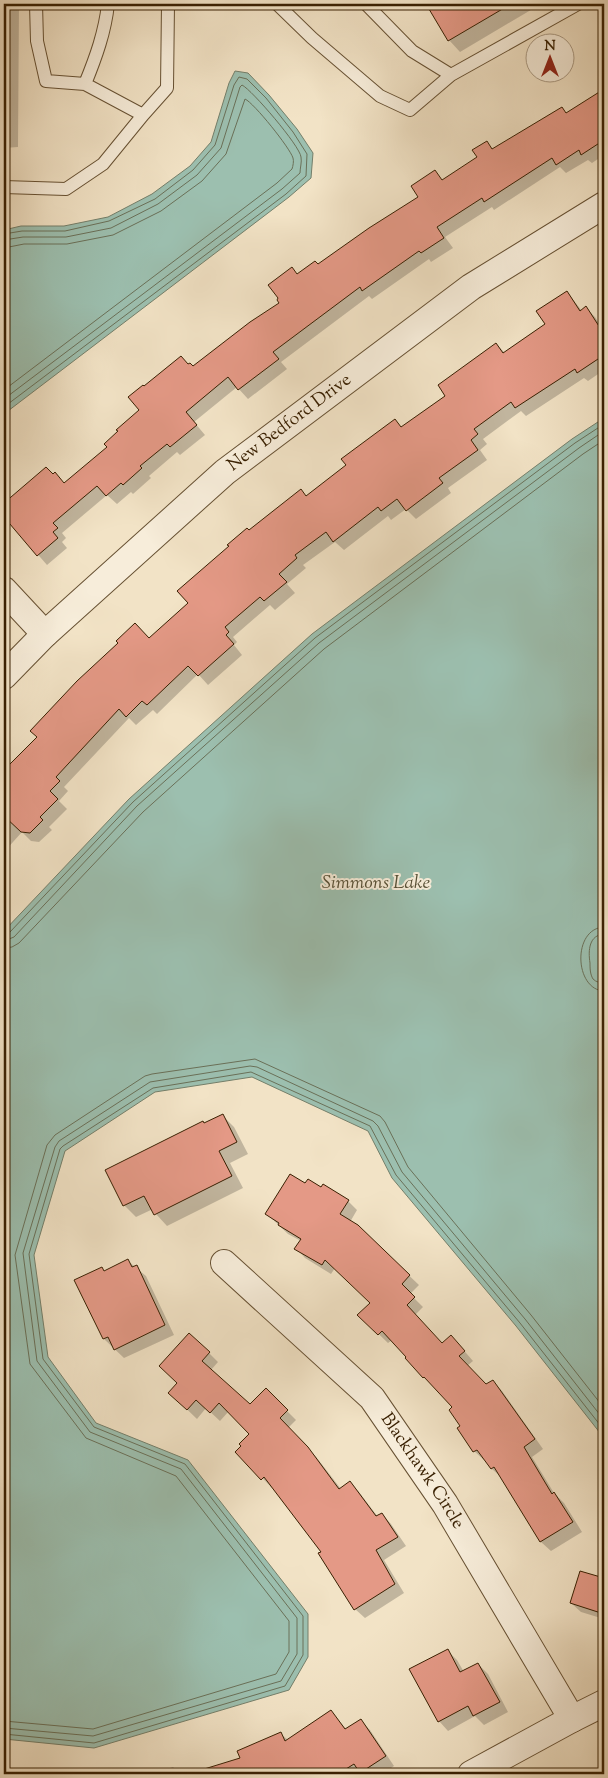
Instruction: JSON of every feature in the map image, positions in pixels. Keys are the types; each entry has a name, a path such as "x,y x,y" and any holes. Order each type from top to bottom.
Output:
{"street":[{"name":"New Bedford Drive","path":"4,676 45,634 225,472 472,287 604,205"},
{"path":"4,590 45,634"},
{"name":"Blackhawk Circle","path":"224,1263 372,1398 445,1504 572,1719"},
{"path":"471,1774 604,1703"}],"lane":[{"path":"36,4 37,41 46,81 85,84 143,115"},
{"path":"85,84 98,52 106,24 108,4"},
{"path":"4,188 66,189 103,164 166,88 168,4"},
{"path":"278,4 312,38 380,96 410,110 451,75 578,4"},
{"path":"366,4 412,50 451,75"}],"water":[{"path":"235,71 248,73 297,129 313,153 311,178 289,197 4,414 4,230 21,226 64,226 108,217 152,194 190,166 211,142 229,83"},
{"name":"Simmons Lake","path":"604,418 604,940 600,951 604,997 604,1438 516,1326 392,1178 368,1131 252,1077 155,1092 65,1151 34,1255 48,1357 96,1423 188,1460 308,1614 308,1657 289,1690 94,1748 4,1739 4,931 129,799 312,634 572,439"}],"building":[{"path":"426,4 511,4 448,41"},
{"path":"604,89 604,140 581,155 579,150 556,165 552,158 484,202 482,198 437,227 444,238 421,253 419,251 362,291 360,287 273,352 279,359 238,390 228,377 186,412 197,425 170,447 167,444 140,466 142,468 123,485 121,483 106,496 97,486 53,523 58,528 53,532 58,538 37,556 4,517 4,503 46,467 53,474 55,472 64,483 107,447 104,444 118,431 116,430 139,410 128,397 143,385 181,356 188,364 190,363 193,366 250,322 279,303 278,298 268,285 292,267 297,274 315,261 318,264 369,228 418,197 411,186 435,170 442,180 477,157 472,150 487,141 492,149 562,107 566,113"},
{"path":"567,291 580,311 586,306 604,334 604,355 577,373 575,369 515,408 511,402 474,429 478,434 471,440 478,450 439,478 443,483 406,511 397,499 381,511 378,507 333,542 326,532 295,555 297,558 279,574 287,582 264,601 260,597 225,627 229,632 226,635 234,644 198,676 188,666 147,705 142,701 126,717 119,709 56,777 60,781 50,791 58,799 40,817 43,820 30,833 21,832 4,816 4,770 37,737 30,731 77,681 118,643 116,641 135,623 149,638 188,603 177,591 247,528 249,530 301,489 306,496 346,465 341,459 395,419 401,427 445,396 438,385 496,343 503,353 545,324 536,311"},
{"path":"223,1114 237,1142 219,1151 232,1176 154,1215 144,1196 123,1206 105,1170 203,1121 204,1123"},
{"path":"290,1174 305,1183 308,1179 321,1187 323,1184 349,1200 340,1214 358,1225 410,1275 402,1284 415,1297 407,1305 442,1343 451,1335 465,1351 459,1356 486,1384 493,1380 535,1439 524,1447 552,1494 554,1492 573,1522 540,1542 494,1467 491,1469 477,1450 473,1452 457,1428 460,1426 449,1410 452,1407 423,1378 382,1331 378,1335 357,1315 370,1303 325,1260 322,1265 294,1249 301,1239 278,1225 279,1223 265,1214"},
{"path":"128,1259 132,1267 137,1265 165,1325 114,1350 108,1337 103,1339 74,1280 102,1267 104,1271"},
{"path":"189,1333 210,1352 202,1361 250,1404 266,1388 288,1410 280,1418 308,1447 339,1489 350,1481 376,1516 382,1513 398,1537 376,1550 395,1584 354,1610 318,1553 321,1552 264,1477 261,1480 235,1452 241,1446 239,1444 249,1434 219,1403 210,1413 196,1400 187,1410 168,1393 177,1383 159,1366"},
{"path":"580,1571 604,1578 604,1614 570,1603"},
{"path":"448,1649 460,1672 478,1663 500,1702 473,1716 468,1706 438,1722 409,1669"},
{"path":"331,1710 345,1729 361,1719 386,1756 360,1773 354,1764 338,1774 202,1774 201,1770 240,1758 237,1751 281,1732 285,1741"}]}
